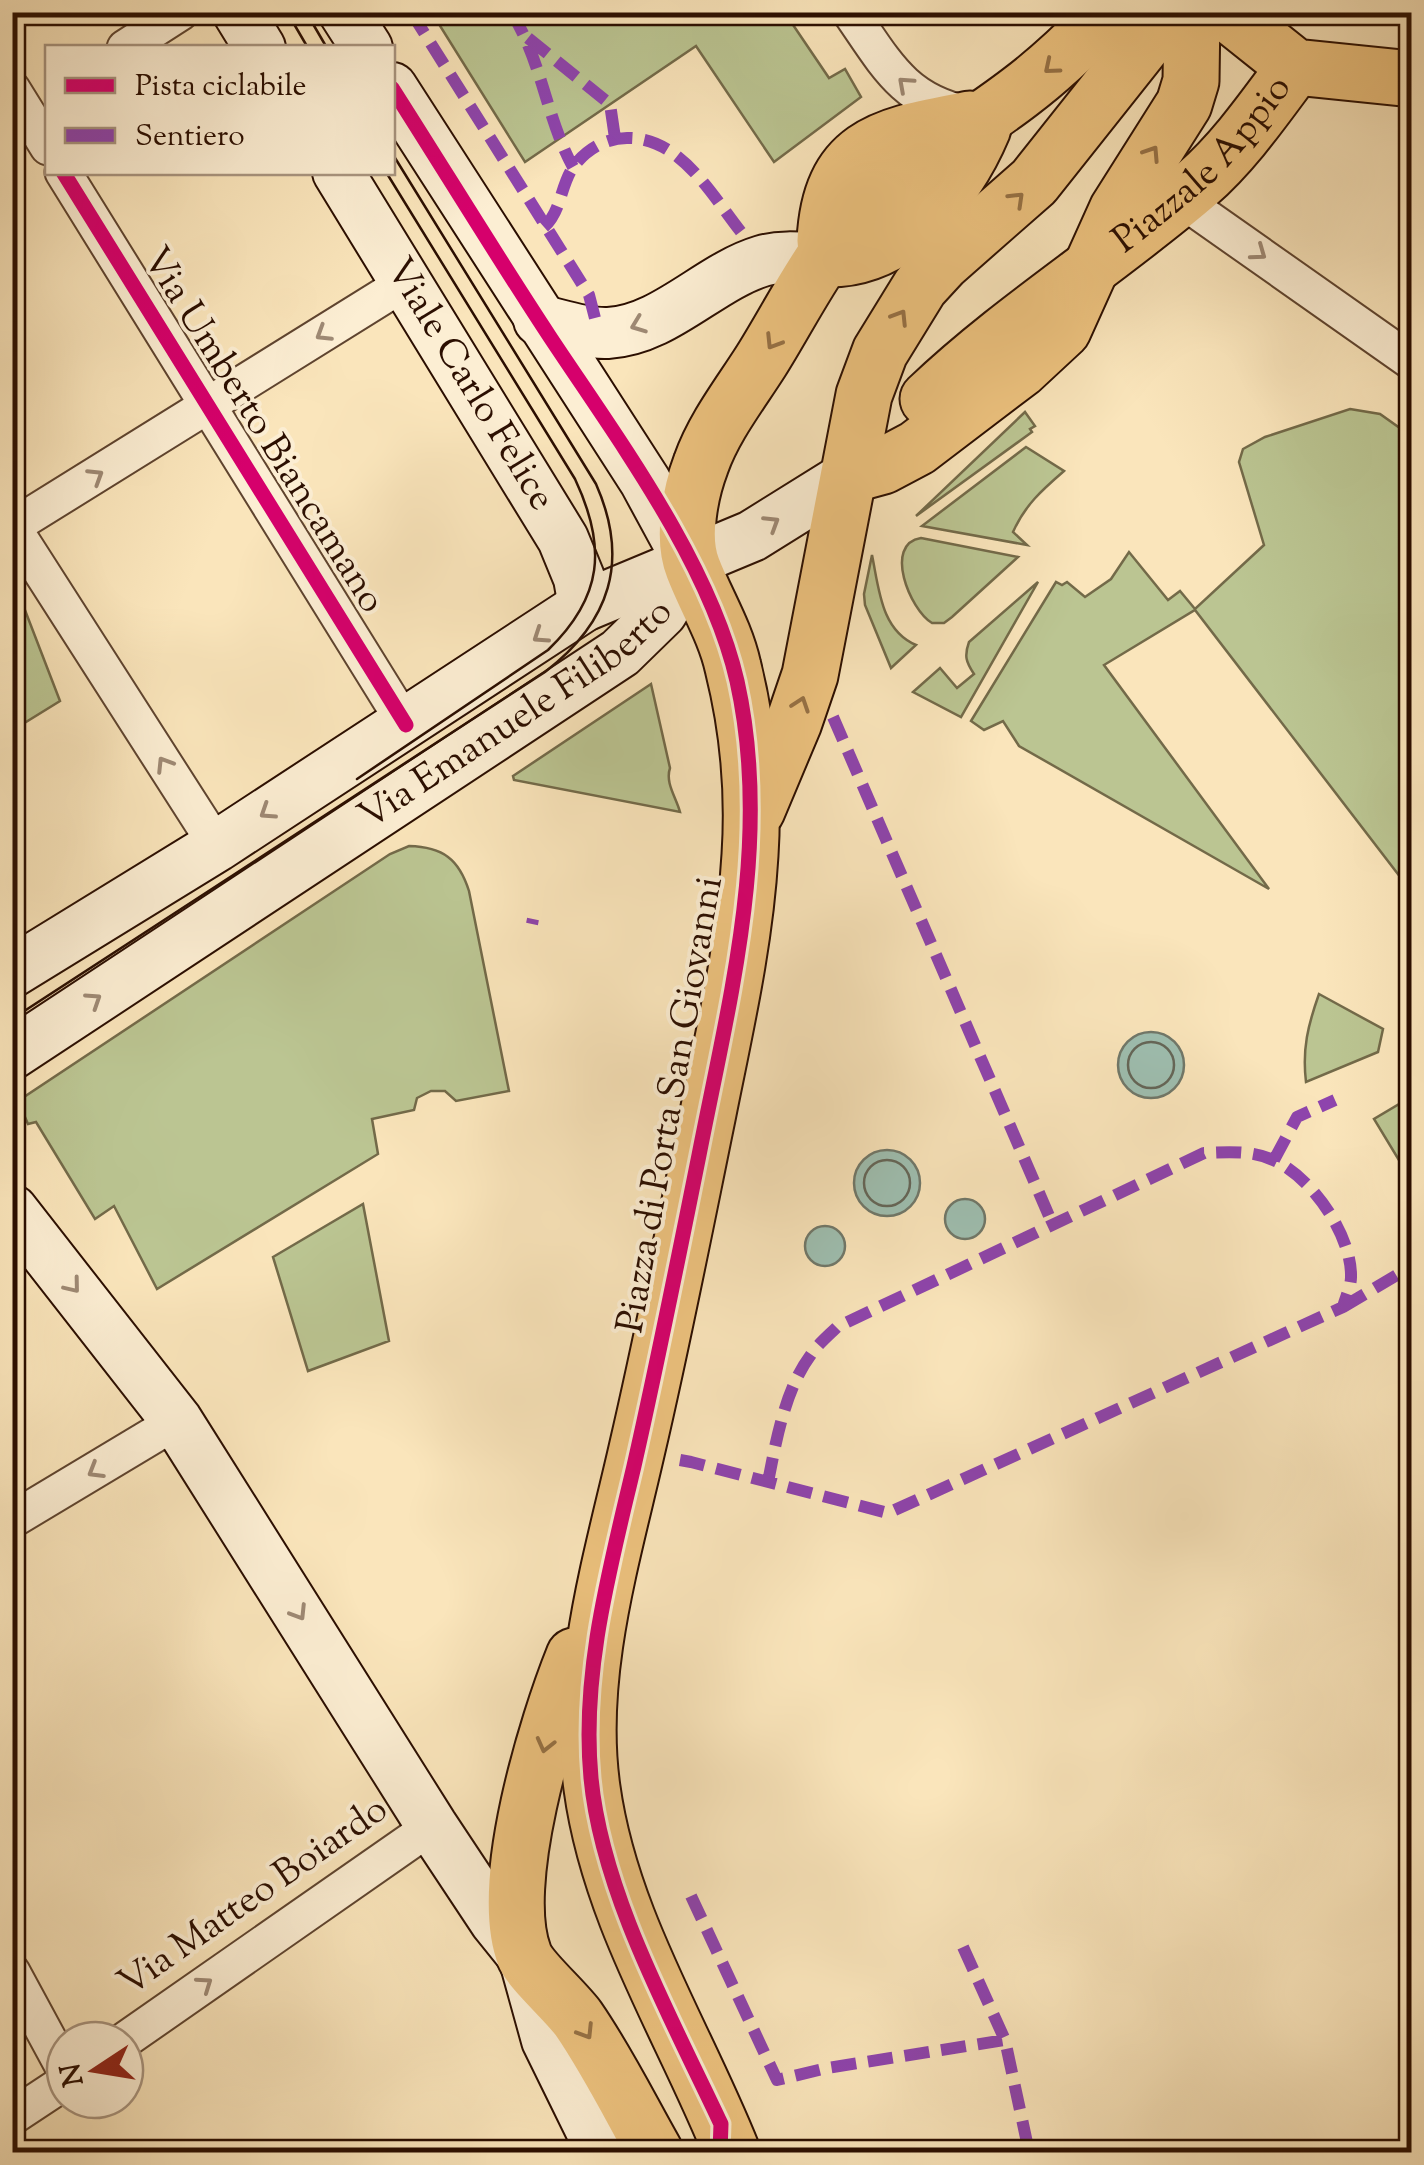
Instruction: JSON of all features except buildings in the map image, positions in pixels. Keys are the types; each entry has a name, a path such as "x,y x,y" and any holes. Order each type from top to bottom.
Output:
{"main road":[{"path":"238,12 258,45"},
{"path":"344,12 365,45"},
{"path":"395,93 539,320 591,332 617,332 640,326 763,260 846,258 898,236 931,210 962,172 988,116 1061,59 1108,12"},
{"name":"Piazza di Porta San Giovanni","path":"750,826 805,691 868,380 900,315 930,274 1208,19"},
{"name":"Piazzale Appio","path":"850,475 998,336 1090,266 1179,198 1228,152 1295,67 1208,19 1184,104 1130,187 1090,266"},
{"path":"1295,67 1412,79"},
{"path":"824,260 826,218 834,195 851,162 864,150 901,132 988,116"},
{"name":"Piazza di Porta San Giovanni","path":"690,564 690,509 709,445 824,260 854,219 890,186 988,116"},
{"name":"Viale Carlo Felice","path":"340,175 563,539 579,578 584,606"},
{"path":"690,564 752,536 850,475 883,466 917,448 1047,348 1068,323 1090,266"},
{"name":"Piazza di Porta San Giovanni","path":"539,320 645,481 720,623 737,680 747,746 748,881 737,963 657,1362 606,1590"},
{"name":"Via Emanuele Filiberto","path":"12,972 216,846 584,606 690,564"},
{"name":"Via Emanuele Filiberto","path":"12,1054 620,653 662,612 690,564"},
{"path":"12,1210 177,1421 432,1826 495,1920 577,2018 655,2152"},
{"path":"602,2152 547,2040 524,1957 517,1894 533,1795 565,1680 606,1590"},
{"path":"606,1590 588,1703 591,1782 598,1824 624,1910 724,2143"}],"street":[{"path":"129,45 181,12"},
{"path":"850,12 898,81 912,93 944,108 988,116"},
{"path":"24,103 45,142"},
{"name":"Via Umberto Biancamano","path":"65,175 406,724"},
{"path":"1179,198 1412,362"},
{"path":"216,846 13,526 406,282"},
{"path":"12,1520 177,1421"},
{"name":"Via Matteo Boiardo","path":"145,2026 432,1826"},
{"path":"12,1972 45,2033"},
{"path":"12,2118 45,2096"}],"green space":[{"path":"432,13 785,13 829,78 845,69 861,97 774,162 696,46 525,162"},
{"path":"1350,409 1380,414 1411,436 1411,891 1195,610 1104,665 1269,889 1019,746 1003,721 984,730 971,721 1056,582 1067,582 1085,597 1111,579 1129,552 1168,600 1180,591 1195,609 1264,545 1239,462 1243,449 1265,437"},
{"path":"1025,412 1035,426 1030,429 1032,432 916,516"},
{"path":"1026,447 1064,471 1035,498 1013,532 1027,545 922,526"},
{"path":"921,538 1018,557 952,617 944,623 932,623 909,592 902,564 910,543"},
{"path":"872,555 889,619 904,638 916,645 891,668 865,605"},
{"path":"1038,582 961,717 913,692 940,668 957,688 974,674 967,659 969,642"},
{"path":"18,592 60,701 13,730 12,595"},
{"path":"651,684 670,768 670,785 680,812 514,780 513,776"},
{"path":"409,846 440,852 455,863 465,880 509,1091 456,1101 445,1091 431,1091 417,1098 414,1110 372,1119 378,1154 157,1289 114,1206 95,1219 36,1122 28,1124 18,1101 390,854"},
{"path":"1319,994 1383,1029 1378,1052 1306,1082 1307,1037"},
{"path":"1411,1097 1411,1180 1374,1119"},
{"path":"363,1204 389,1341 308,1371 273,1257"}],"water":[{"path":"1151,1032 1175,1041 1184,1065 1175,1089 1151,1098 1127,1089 1118,1065 1127,1041"},
{"path":"887,1150 911,1159 920,1183 911,1207 887,1216 863,1207 854,1183 863,1159"},
{"path":"965,1199 979,1205 985,1219 979,1233 965,1239 951,1233 945,1219 951,1205"},
{"path":"825,1226 839,1232 845,1246 839,1260 825,1266 811,1260 805,1246 811,1232"}],"tram line":[{"path":"287,12 306,45"},
{"path":"306,12 325,45"},
{"path":"12,1019 545,672 567,653 599,611 608,588 612,539 596,484 395,158"},
{"path":"357,779 548,650 580,610 594,570 592,527 575,479 388,175"}],"marked path":[{"path":"411,12 589,295 596,322"},
{"path":"511,12 530,50 573,167"},
{"path":"528,38 610,104 615,138"},
{"path":"544,227 579,160 604,142 627,138 646,140 678,157 706,185 741,232"},
{"path":"833,717 1053,1225"},
{"path":"532,924 533,919"},
{"path":"1274,1160 1297,1117 1335,1100"},
{"path":"680,1460 888,1513 1343,1307 1351,1277 1345,1243 1315,1193 1287,1168 1256,1155 1204,1153 837,1327 813,1352 794,1384 768,1482"},
{"path":"1343,1307 1412,1266"},
{"path":"691,1896 777,2080 827,2068 1005,2040"},
{"path":"963,1947 1005,2040 1029,2152"}],"cycle path":[{"path":"395,93 684,547 724,636 747,738 749,852 736,966 661,1342 607,1582 594,1660 589,1739 591,1778 609,1866 661,1999 721,2124 720,2152"},
{"path":"65,175 406,725"}]}
